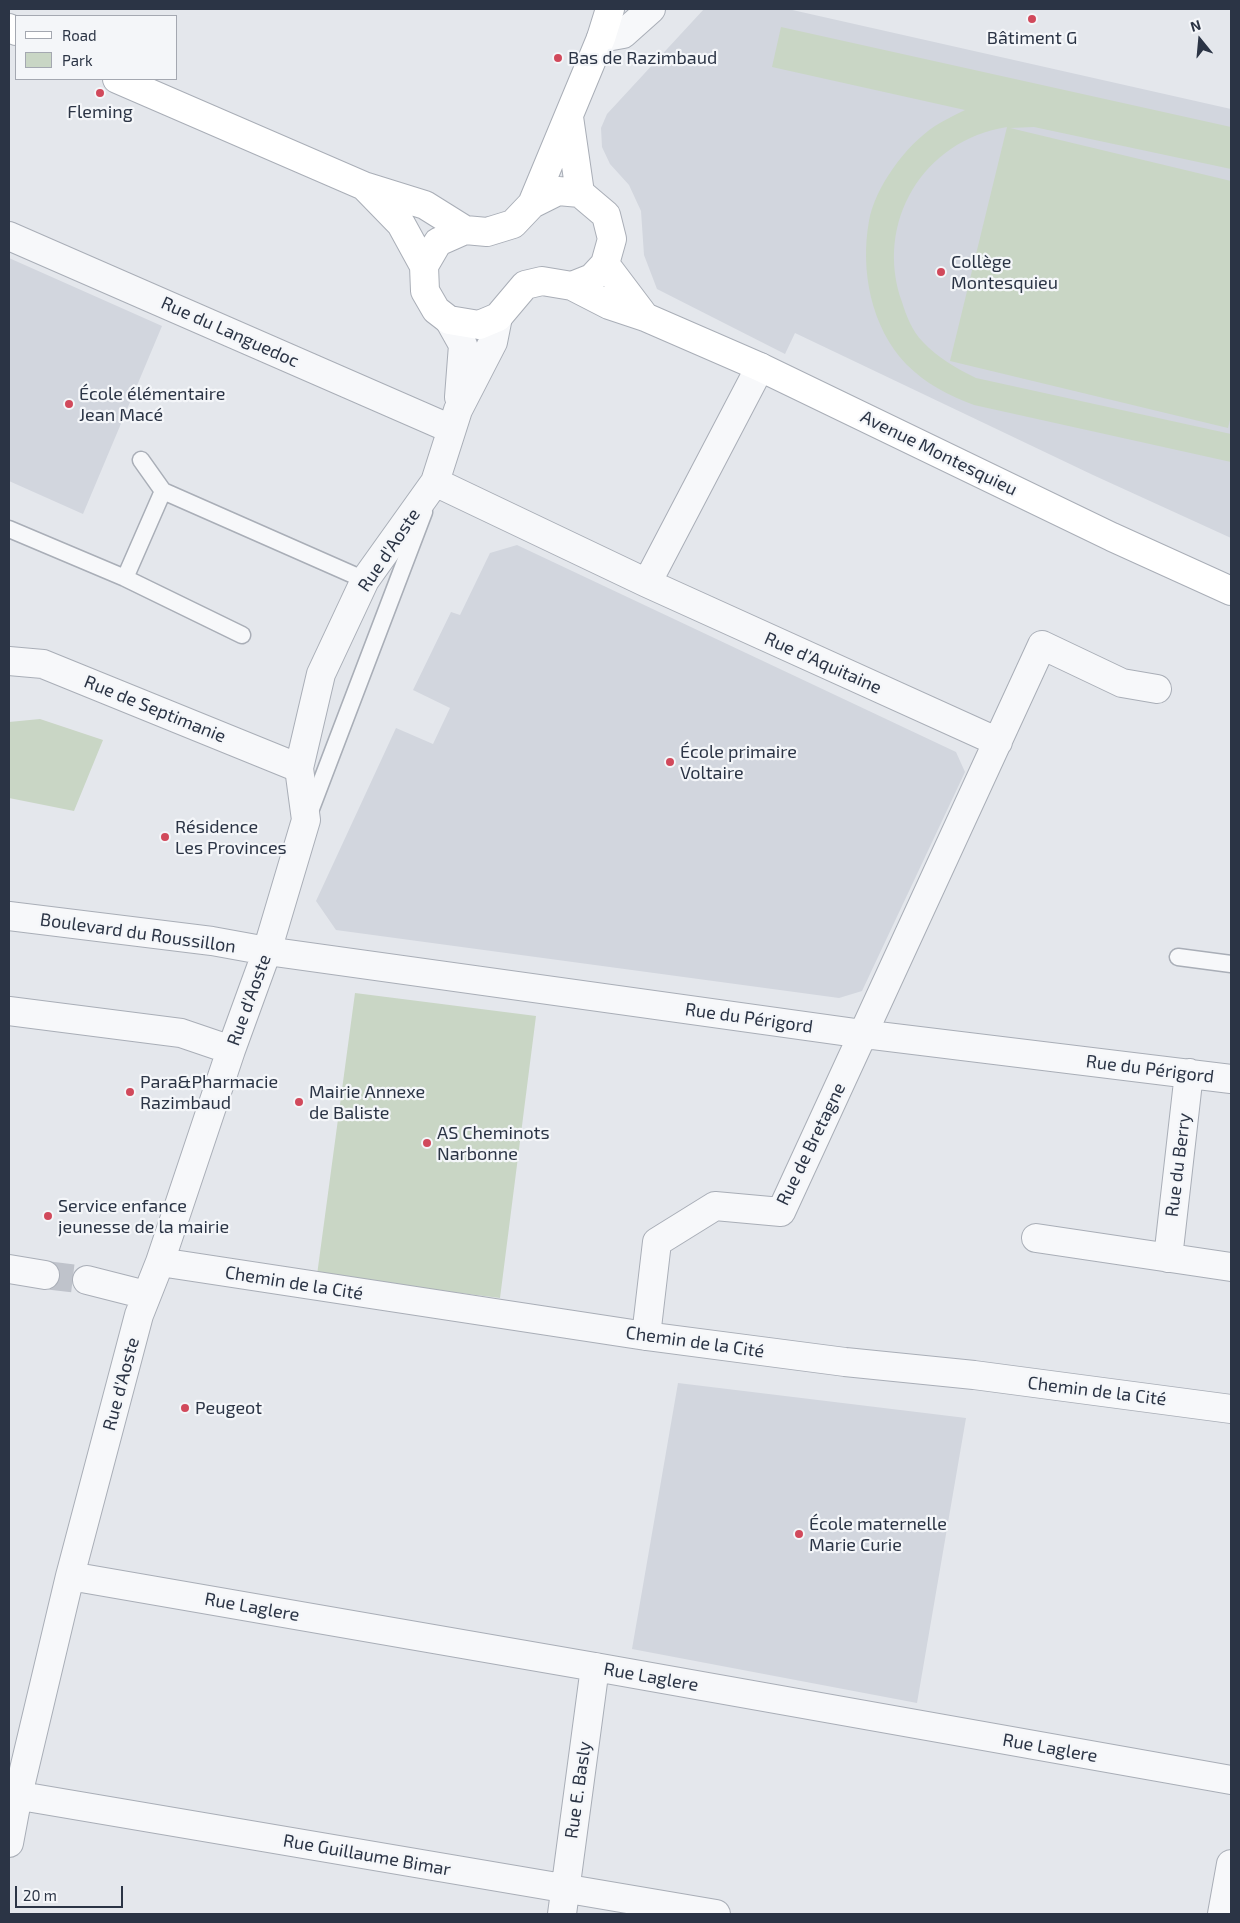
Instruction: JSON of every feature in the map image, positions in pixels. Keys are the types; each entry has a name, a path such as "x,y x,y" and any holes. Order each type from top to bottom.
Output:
{"street":[{"path":"119,80 364,186 424,205 465,230 487,232 513,224 532,204 602,38 610,9"},
{"path":"602,38 623,34 650,9"},
{"path":"569,117 580,193"},
{"path":"364,186 401,224 424,266 425,291 436,310 449,320 480,325 498,317"},
{"path":"532,204 558,192 580,193 606,215 612,239 606,264 592,278 572,286"},
{"path":"424,266 438,242 465,230"},
{"name":"Rue du Languedoc","path":"9,236 454,419"},
{"name":"Avenue Montesquieu","path":"606,264 646,317"},
{"name":"Avenue Montesquieu","path":"498,317 525,285 542,281 572,286 609,305 646,317 760,367 1103,532 1231,591"},
{"name":"Rue d'Aoste","path":"9,1843 13,1794 137,1324 267,951 306,820 299,768 321,674 365,580 435,482 454,419 493,342 498,317"},
{"name":"Rue d'Aoste","path":"449,320 462,344 454,419"},
{"path":"647,584 760,367"},
{"name":"Rue d'Aquitaine","path":"435,482 647,584 998,742"},
{"path":"863,1034 1042,646 1122,683 1157,689"},
{"name":"Rue de Septimanie","path":"9,661 43,664 299,768"},
{"name":"Boulevard du Roussillon","path":"9,916 212,940 267,951"},
{"name":"Rue du Périgord","path":"267,951 863,1034 1231,1079"},
{"path":"9,1011 182,1033 231,1050"},
{"name":"Rue de Bretagne","path":"646,1336 657,1242 715,1206 781,1212 863,1034"},
{"name":"Rue du Berry","path":"1168,1258 1189,1073"},
{"path":"1036,1238 1231,1268"},
{"name":"Chemin de la Cité","path":"160,1262 646,1336 845,1362 974,1375 1231,1409"},
{"path":"9,1269 45,1274"},
{"path":"87,1280 146,1295"},
{"name":"Rue Laglere","path":"70,1576 1231,1780"},
{"name":"Rue E. Basly","path":"563,1901 595,1667"},
{"name":"Rue Guillaume Bimar","path":"13,1794 563,1901 716,1914"},
{"path":"1222,1914 1231,1864"}],"lane":[{"path":"141,460 162,491 365,580"},
{"path":"306,820 435,482"},
{"path":"125,578 162,491"},
{"path":"9,529 125,578 242,635"},
{"path":"1178,957 1231,964"}],"shaded area":[{"name":"Collège Montesquieu","path":"704,9 788,9 1231,109 1231,538 1093,475 795,333 785,354 657,289 644,255 641,211 629,185 610,164 602,147 601,128 607,114"},
{"name":"École élémentaire Jean Macé","path":"9,258 162,326 83,514 9,481"},
{"name":"École primaire Voltaire","path":"517,545 956,752 965,772 862,991 839,998 336,930 316,901 396,728 433,744 450,708 413,690 451,612 460,615 490,553"},
{"name":"École maternelle Marie Curie","path":"678,1383 966,1418 917,1703 632,1649"}],"green space":[{"path":"781,27 1231,127 1231,169 1034,127 1010,128 1231,181 1231,416 1228,428 950,361 1007,127 977,135 951,149 929,167 912,190 901,215 895,243 895,272 902,302 919,338 935,353 961,370 976,378 1231,434 1231,462 974,405 938,388 906,364 884,333 871,297 866,259 872,208 893,168 913,144 935,126 965,110 772,67"},
{"path":"40,719 103,740 74,811 9,798 9,722"},
{"name":"AS Cheminots Narbonne","path":"355,993 536,1016 500,1298 317,1275"}],"tunnel":[{"path":"45,1275 87,1280"}],"place":[{"name":"Bâtiment G","path":"1032,19"},
{"name":"Bas de Razimbaud","path":"558,58"},
{"name":"Fleming","path":"100,93"},
{"name":"Collège Montesquieu","path":"941,272"},
{"name":"École élémentaire Jean Macé","path":"69,404"},
{"name":"École primaire Voltaire","path":"670,762"},
{"name":"Résidence Les Provinces","path":"165,837"},
{"name":"Para&Pharmacie Razimbaud","path":"130,1092"},
{"name":"Mairie Annexe de Baliste","path":"299,1102"},
{"name":"AS Cheminots Narbonne","path":"427,1143"},
{"name":"Service enfance jeunesse de la mairie","path":"48,1216"},
{"name":"Peugeot","path":"185,1408"},
{"name":"École maternelle Marie Curie","path":"799,1534"}]}
